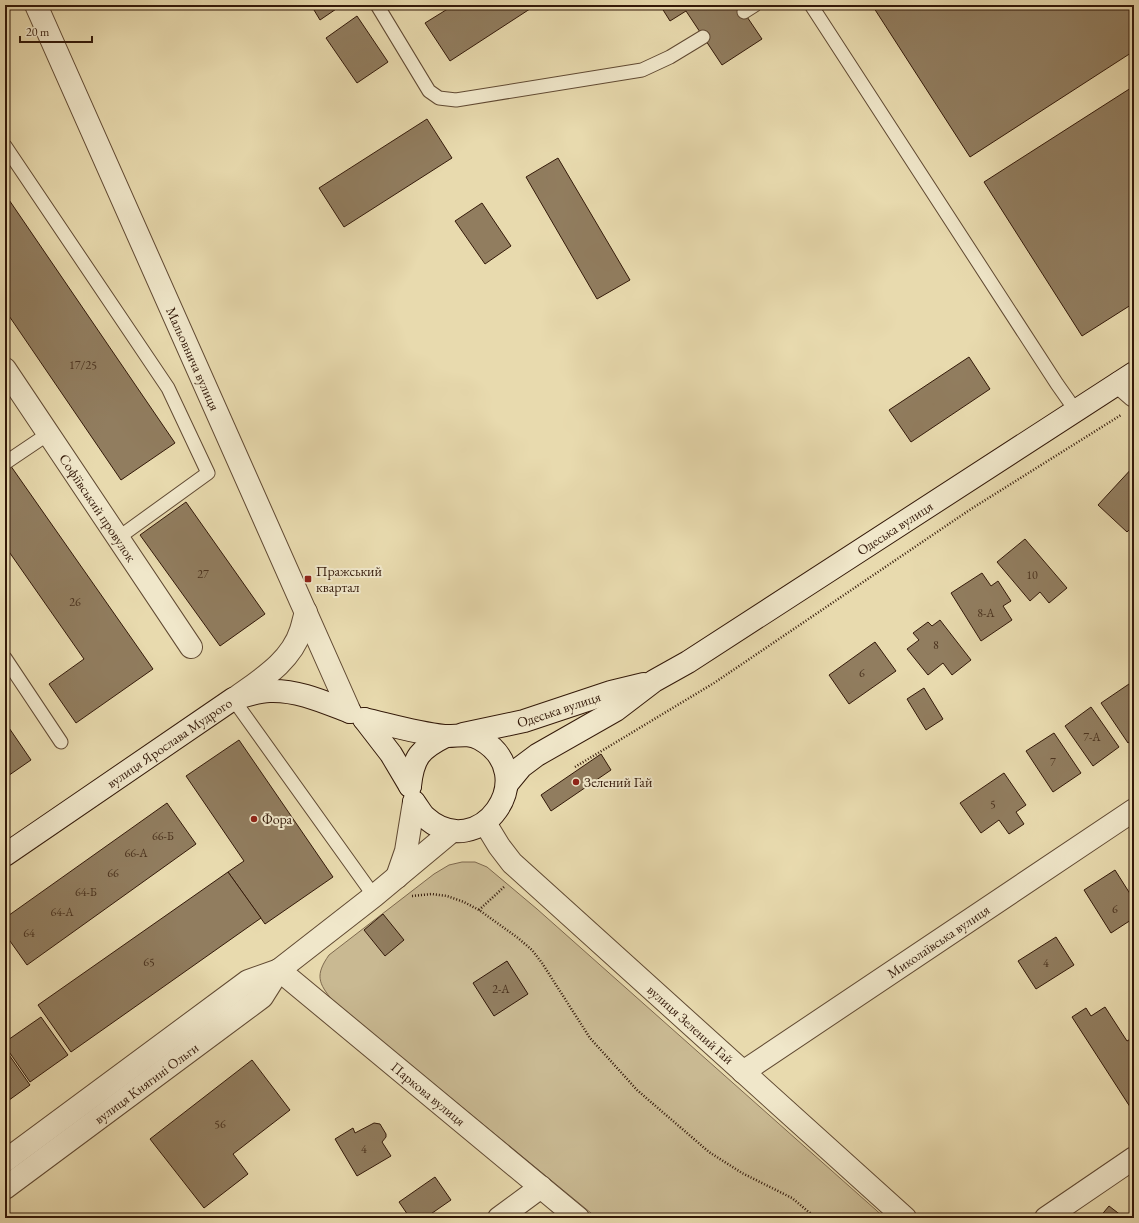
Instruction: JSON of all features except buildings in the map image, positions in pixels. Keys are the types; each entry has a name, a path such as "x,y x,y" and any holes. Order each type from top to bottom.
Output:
{"street":[{"name":"Мальовнича вулиця","path":"36,5 350,712"},
{"name":"Софіївський провулок","path":"5,369 191,647"},
{"name":"Одеська вулиця","path":"507,784 521,767 537,755 616,710 654,681 695,658 1076,410 1129,384"},
{"path":"233,699 273,671 293,647 301,631 306,612"},
{"name":"Одеська вулиця","path":"454,735 524,721 611,692 654,681"},
{"name":"вулиця Ярослава Мудрого","path":"5,855 233,699 268,691 286,692 318,699 350,712"},
{"path":"364,719 479,738 492,748 500,757 507,784 504,801 494,815 485,823 469,830 452,831 436,826 424,816 386,748 364,719"},
{"path":"397,878 406,851 412,794 412,769 419,754 430,744 454,735"},
{"name":"Миколаївська вулиця","path":"743,1072 1134,810"},
{"name":"вулиця Зелений Гай","path":"485,823 499,846 512,863 905,1218"},
{"name":"вулиця Княгині Ольги","path":"5,1161 248,981 279,970 397,878 452,831"},
{"name":"вулиця Княгині Ольги","path":"5,1188 262,997 279,970"},
{"name":"Паркова вулиця","path":"279,970 578,1218"},
{"path":"1046,1218 1134,1158"},
{"path":"499,1218 541,1187"}],"lane":[{"path":"377,5 429,92 439,98 456,100 642,70 670,57 703,37"},
{"path":"744,12 755,5"},
{"path":"811,5 1057,384 1076,410"},
{"path":"5,146 168,388 208,473 118,538"},
{"path":"5,463 48,434"},
{"path":"5,658 61,742"},
{"path":"233,699 374,896"}],"path":[{"path":"575,767 714,683 971,510 1121,415"},
{"path":"479,910 504,886"},
{"path":"412,896 432,894 447,896 464,902 479,910 518,938 532,950 542,963 590,1038 637,1090 709,1152 742,1173 792,1198 816,1218"}],"shaded area":[{"path":"462,862 475,862 487,867 537,909 885,1218 597,1218 333,1001 321,984 320,979 322,968 329,955 434,874 449,865"}],"place":[{"name":"Пражський квартал","path":"308,579"},
{"name":"Зелений Гай","path":"576,782"},
{"name":"Фора","path":"254,819"}]}
